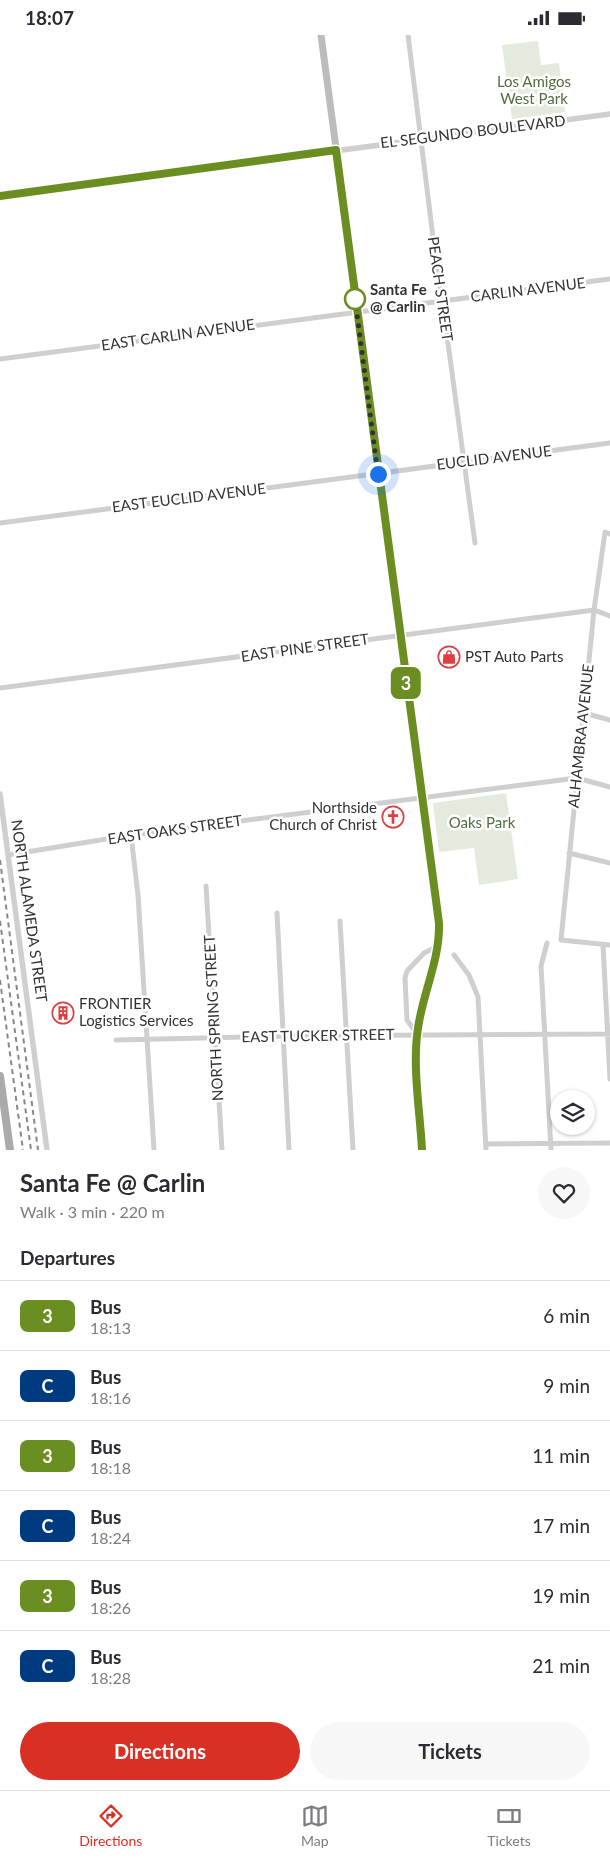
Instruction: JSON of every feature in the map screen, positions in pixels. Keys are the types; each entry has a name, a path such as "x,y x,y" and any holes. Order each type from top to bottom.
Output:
{"main road":[{"path":"321,35 356,312 439,923 438,946 434,967 420,1015 417,1034 417,1076 422,1150"},
{"path":"0,1076 10,1150"}],"street":[{"name":"PEACH STREET","path":"408,35 438,284 442,301 474,543"},
{"name":"EL SEGUNDO BOULEVARD","path":"0,196 610,114"},
{"name":"CARLIN AVENUE","path":"356,312 610,279"},
{"name":"EAST CARLIN AVENUE","path":"0,359 356,312"},
{"name":"EUCLID AVENUE","path":"378,474 610,443"},
{"name":"EAST EUCLID AVENUE","path":"0,523 378,474"},
{"name":"ALHAMBRA AVENUE","path":"603,945 561,940 594,610 608,533"},
{"name":"EAST PINE STREET","path":"0,688 594,610 610,616"},
{"path":"584,713 610,720"},
{"name":"EAST OAKS STREET","path":"8,855 131,835 577,778 610,787"},
{"name":"NORTH ALAMEDA STREET","path":"0,794 47,1150"},
{"path":"131,835 138,895 154,1150"},
{"path":"569,853 610,863"},
{"name":"NORTH SPRING STREET","path":"206,886 222,1150"},
{"path":"277,913 289,1150"},
{"path":"340,921 353,1150"},
{"path":"547,943 541,966 552,1150"},
{"path":"610,945 603,945 610,1079"},
{"path":"417,1034 407,1020 405,978 407,971 424,953 438,946"},
{"path":"454,955 469,975 478,997 486,1147 551,1143 610,1143"},
{"name":"EAST TUCKER STREET","path":"116,1040 417,1034 609,1034"}],"green space":[{"name":"Los Amigos West Park","path":"538,41 541,65 559,63 565,112 512,119 502,45"},
{"name":"Oaks Park","path":"506,793 518,879 479,885 474,848 439,852 433,803"}],"railway":[{"path":"0,860 38,1150"},
{"path":"0,921 31,1150"},
{"path":"0,980 23,1150"}],"bus line":[{"name":"3","path":"0,196 336,150 439,923 437,956 420,1015 417,1034 417,1076 422,1150"}],"place":[{"name":"Santa Fe @ Carlin","path":"355,299"},
{"name":"PST Auto Parts","path":"449,657"},
{"name":"Northside Church of Christ","path":"393,817"},
{"name":"FRONTIER Logistics Services","path":"63,1013"}],"route":[{"path":"355,299 378,474"}]}
